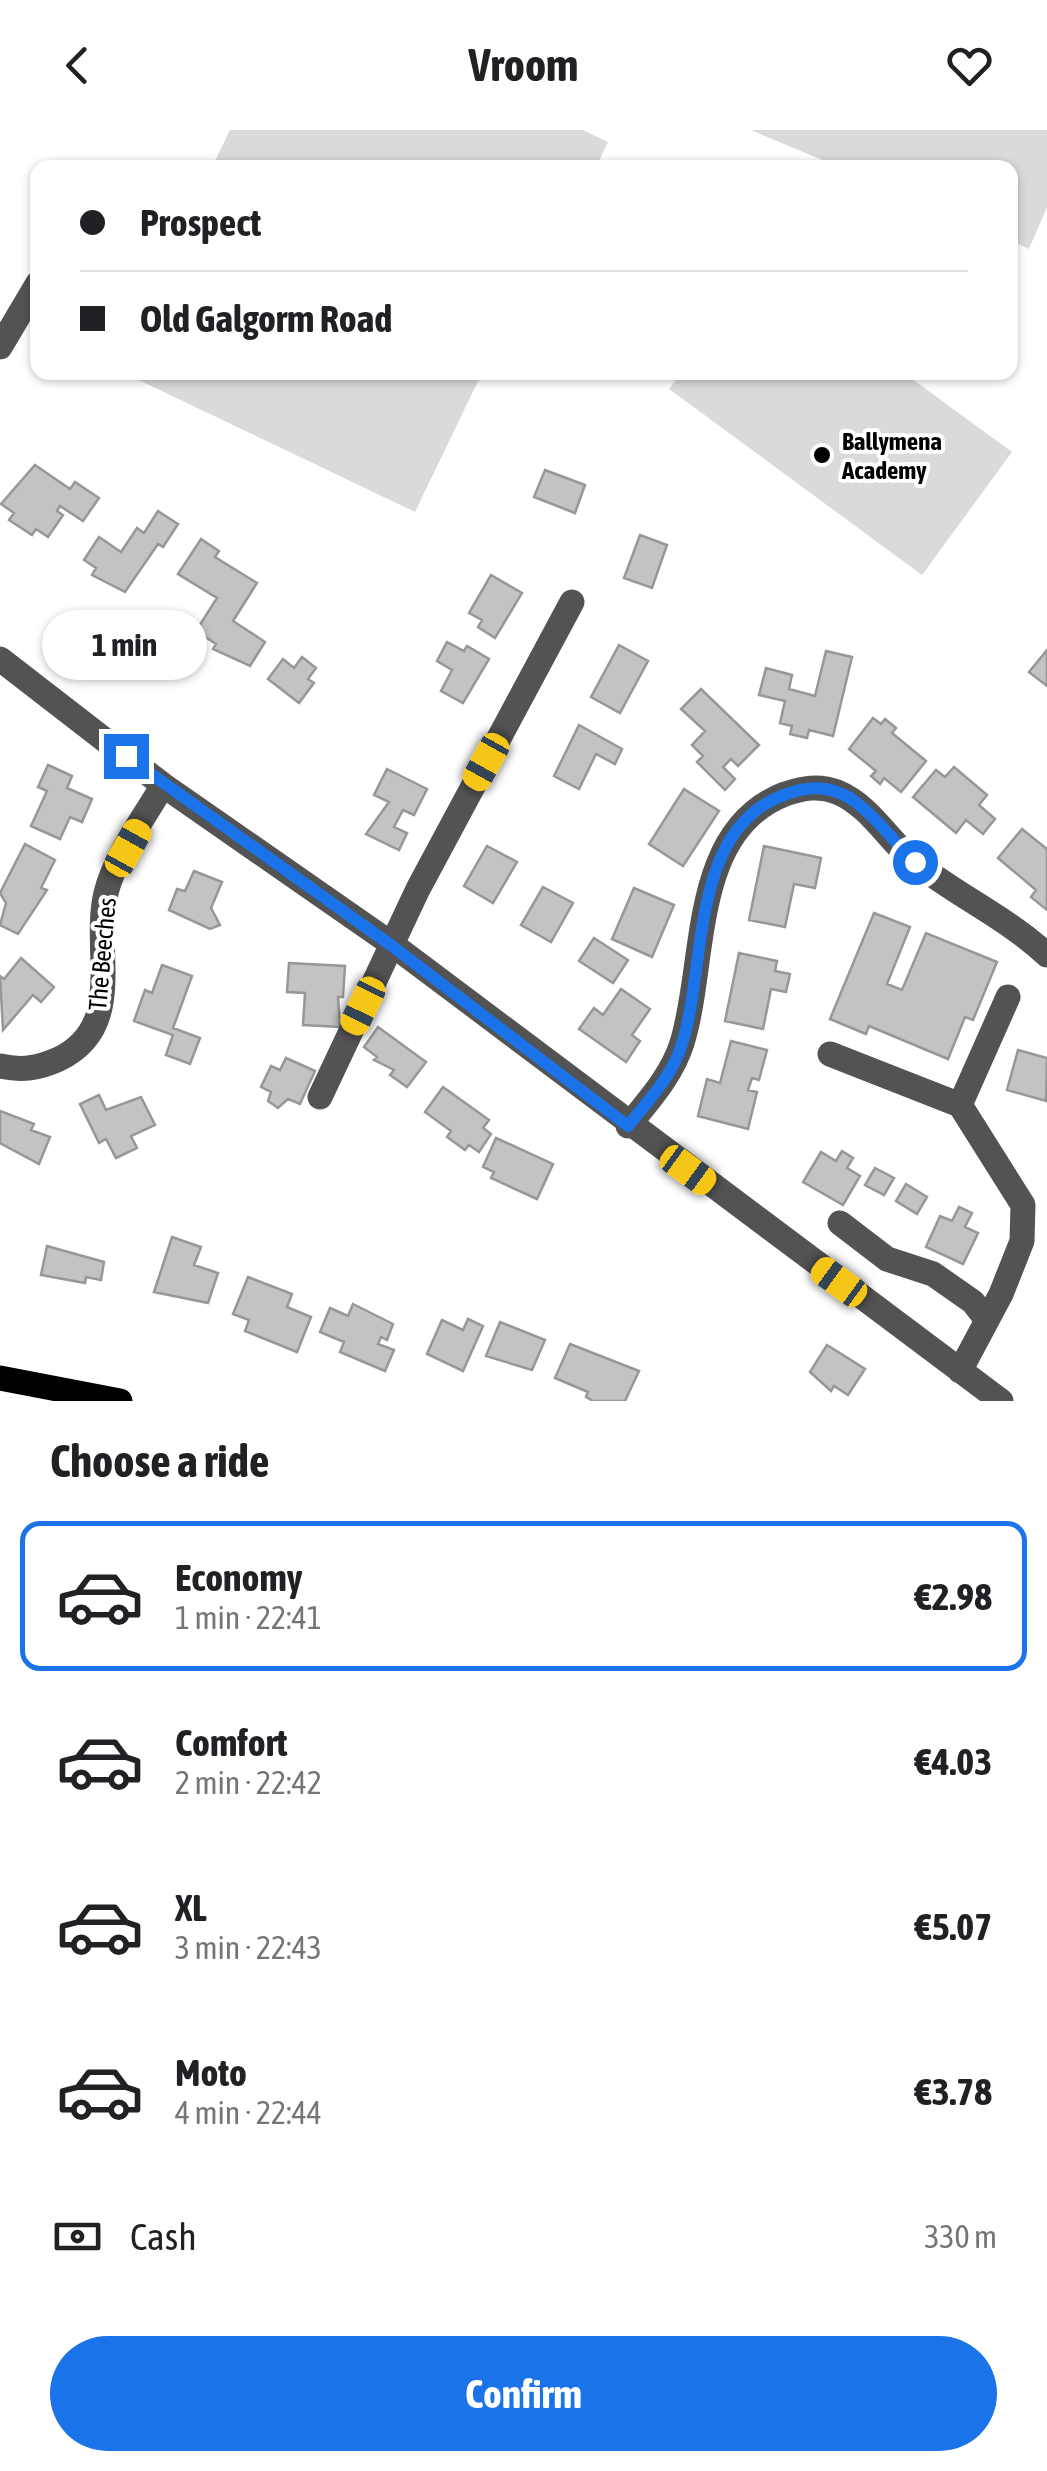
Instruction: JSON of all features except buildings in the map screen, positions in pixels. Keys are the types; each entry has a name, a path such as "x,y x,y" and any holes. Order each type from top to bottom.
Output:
{"main road":[{"path":"0,1378 120,1401"}],"street":[{"path":"0,348 30,297"},
{"path":"320,1097 418,889 572,602"},
{"path":"0,659 163,785 392,946 1001,1401"},
{"name":"The Beeches","path":"0,1066 31,1069 59,1058 76,1049 97,1022 104,1003 106,894 163,785"},
{"path":"628,1126 656,1091 681,1046 694,994 708,898 723,852 756,811 774,799 814,787 849,798 915,862 1021,931 1047,955"},
{"path":"960,1105 1008,997"},
{"path":"830,1054 960,1105 1022,1204 1022,1241 960,1371"},
{"path":"840,1222 887,1259 933,1274 973,1302 987,1320"}],"shaded area":[{"path":"230,130 583,130 608,142 599,160 215,160"},
{"path":"751,130 1047,130 1047,207 1029,249 1018,244 1018,160 822,160"},
{"path":"139,380 478,380 415,512"},
{"path":"676,380 914,380 1012,452 922,575 669,389"}],"place":[{"name":"Ballymena Academy","path":"822,455"}],"route":[{"path":"126,756 392,946 628,1126 672,1068 681,1046 717,865 736,832 756,811 794,791 814,787 832,790 867,812 915,862"}]}
